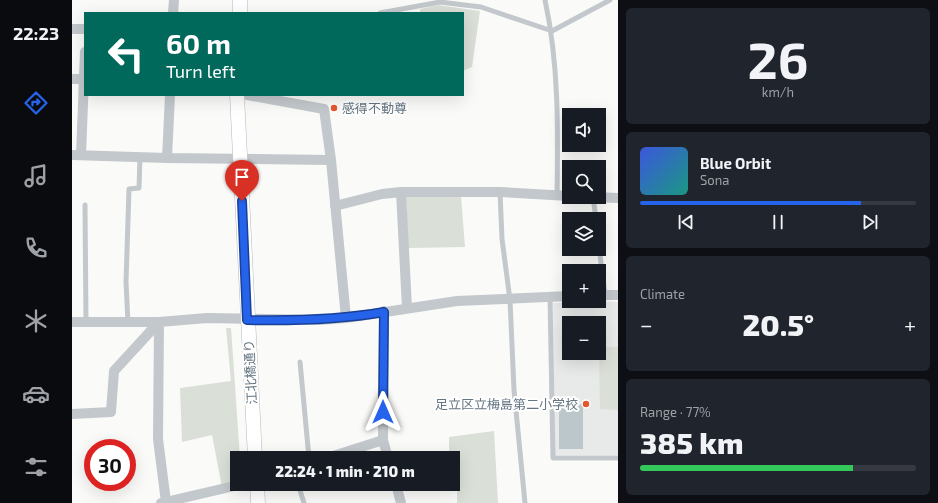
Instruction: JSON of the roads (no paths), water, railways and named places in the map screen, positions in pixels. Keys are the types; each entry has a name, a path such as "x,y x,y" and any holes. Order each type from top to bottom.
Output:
{"main road":[{"path":"240,0 240,12"},
{"name":"江北橋通り","path":"237,96 255,451"},
{"path":"257,491 258,503"}],"street":[{"path":"173,12 174,0"},
{"path":"72,29 84,29"},
{"path":"72,78 84,79 76,155 239,160 331,160"},
{"path":"167,158 170,96"},
{"path":"252,96 324,109 331,160 346,318"},
{"path":"335,206 382,194 401,192 500,192 562,196"},
{"path":"401,192 407,308"},
{"path":"606,198 618,198"},
{"path":"606,295 618,295"},
{"path":"72,322 128,323 207,318 247,320 319,320 346,318 457,301 510,300 562,296"},
{"path":"384,312 383,440 386,451"},
{"path":"72,414 111,412 114,371 159,322"},
{"path":"159,322 158,439 164,503 230,487"},
{"path":"349,451 383,440"},
{"path":"398,491 401,503"}],"lane":[{"path":"545,0 552,31 559,120 557,196"},
{"path":"385,12 440,2 481,7 552,31 610,0"},
{"path":"128,323 126,282 129,189 140,188 140,157"},
{"path":"500,192 502,239 510,300 514,390 525,503"},
{"path":"85,205 86,323"},
{"path":"550,297 553,458 618,458"},
{"path":"300,362 308,451"},
{"path":"300,491 304,503"}],"place":[{"name":"感得不動尊","path":"334,108"},
{"name":"足立区立梅島第二小学校","path":"586,404"}]}
